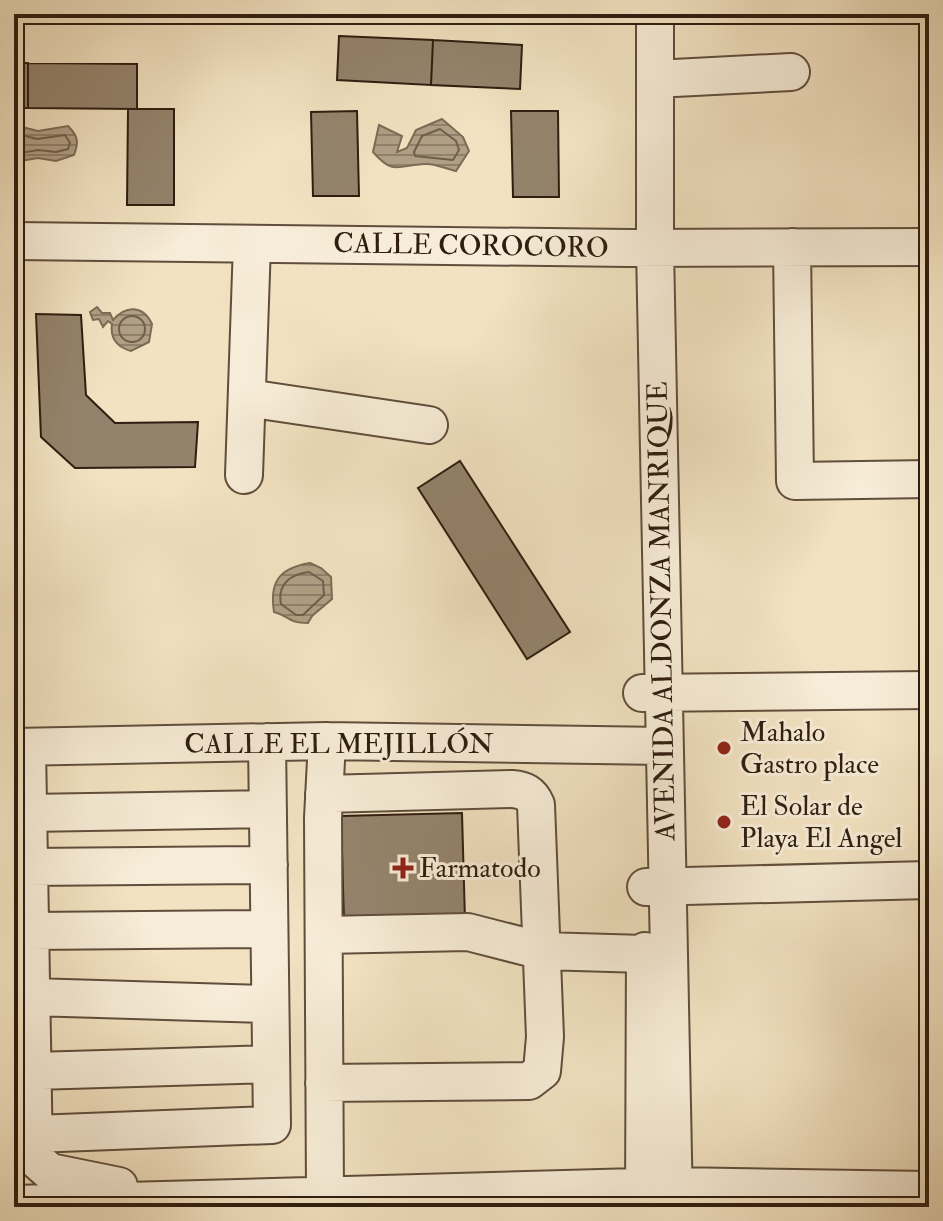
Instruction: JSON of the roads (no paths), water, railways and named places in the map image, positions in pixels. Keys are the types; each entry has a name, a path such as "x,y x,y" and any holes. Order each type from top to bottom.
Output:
{"street":[{"name":"AVENIDA ALDONZA MANRIQUE","path":"631,14 643,248 654,746 659,1197"},
{"name":"AVENIDA ALDONZA MANRIQUE","path":"643,248 655,79 655,14"},
{"path":"655,79 791,72"},
{"name":"CALLE COROCORO","path":"14,241 643,248 929,247"},
{"path":"244,475 252,244"},
{"path":"792,247 795,481 929,479"},
{"path":"247,398 429,425"},
{"path":"652,693 929,690"},
{"path":"325,1195 324,794 327,741"},
{"name":"CALLE EL MEJILLÓN","path":"21,747 327,741 654,746"},
{"path":"34,1146 272,1125 268,1004 267,742"},
{"path":"21,747 28,813 34,1146 50,1172 187,1199"},
{"path":"324,794 501,788 522,790 529,794 536,805 544,1065 533,1079 513,1082 324,1083"},
{"path":"28,813 268,809"},
{"path":"29,867 269,865"},
{"path":"656,887 929,880"},
{"name":"AVENIDA ALDONZA MANRIQUE","path":"656,887 645,954 659,1197"},
{"path":"31,931 269,929"},
{"path":"324,935 468,932 542,951 645,954"},
{"path":"32,997 268,1004"},
{"path":"34,1071 271,1064"},
{"path":"14,1204 325,1195 659,1197 929,1190"}],"water":[{"path":"442,119 463,137 469,151 456,171 429,164 392,167 373,152 379,125 402,136 397,152 407,148 416,130"},
{"path":"14,125 38,131 68,126 77,139 74,155 56,161 38,158 14,162"},
{"path":"97,307 102,313 110,313 113,320 129,310 144,313 152,324 149,342 131,351 122,347 113,338 112,324 108,321 103,327 99,319 93,320 90,312"},
{"path":"310,563 331,577 332,599 308,623 296,622 274,612 273,592 279,578 291,568"}],"place":[{"name":"Mahalo Gastro place","path":"724,748"},
{"name":"El Solar de Playa El Angel","path":"724,822"},
{"name":"Farmatodo","path":"403,868"}]}
